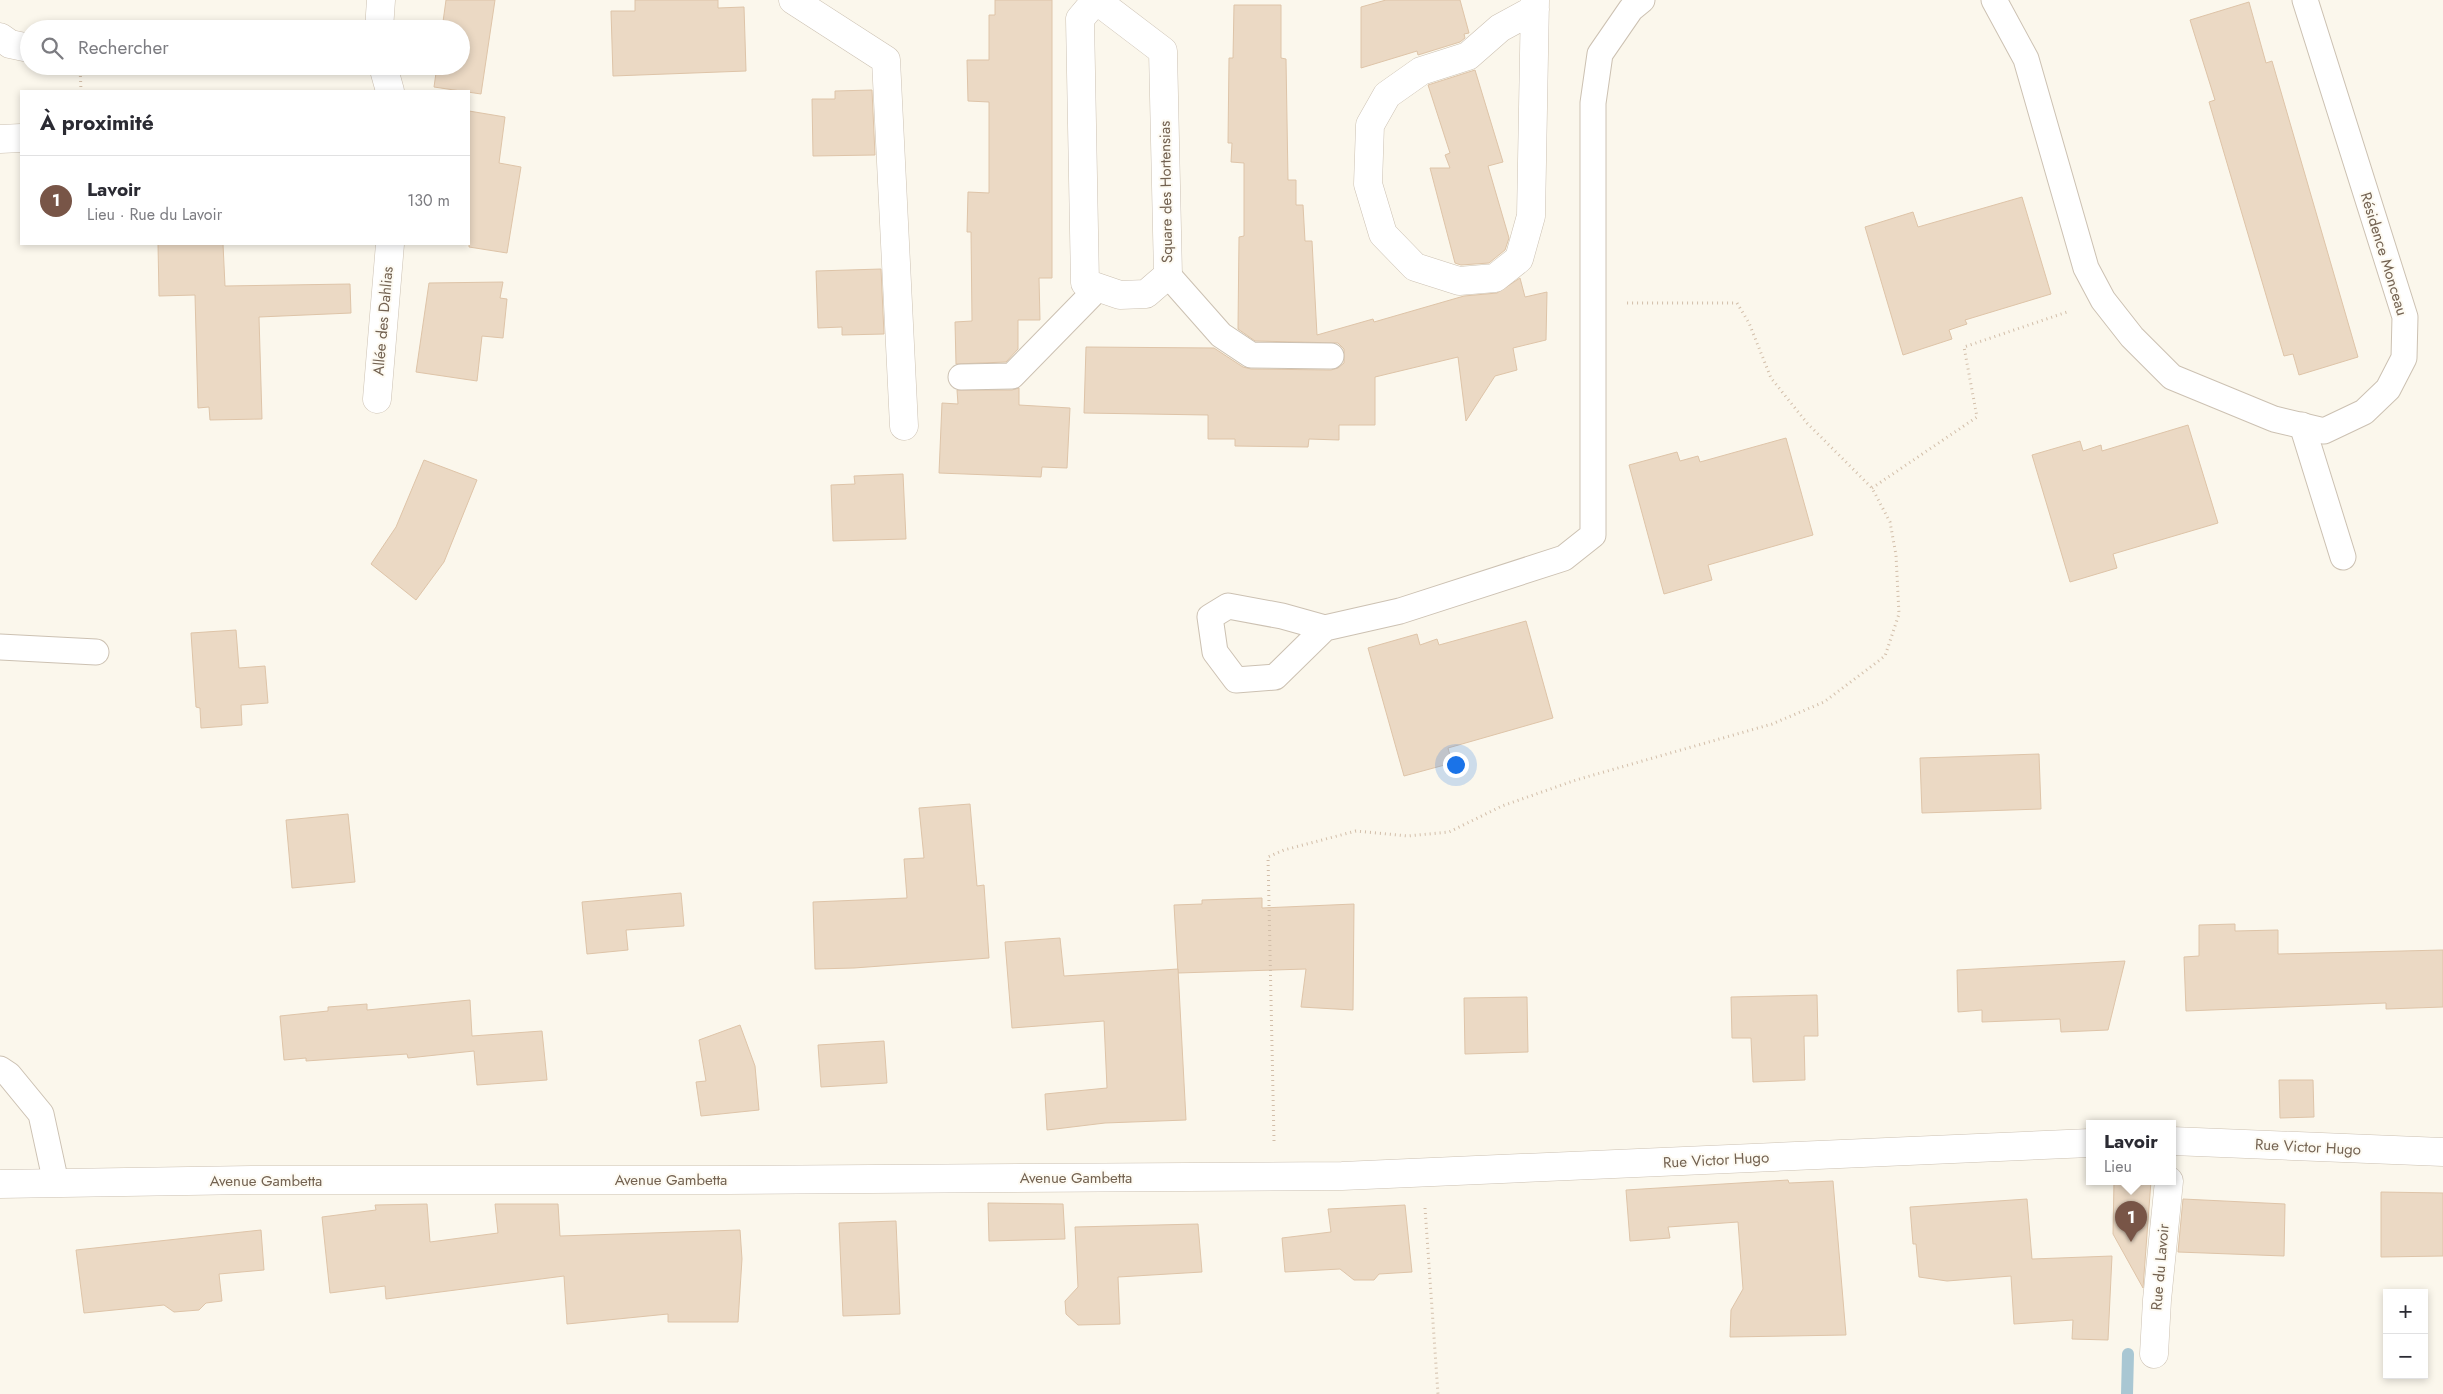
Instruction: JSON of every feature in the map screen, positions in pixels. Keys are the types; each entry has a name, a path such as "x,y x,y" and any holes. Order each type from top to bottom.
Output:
{"street":[{"path":"379,20 380,0"},
{"path":"793,0 886,60 904,426"},
{"name":"Square des Hortensias","path":"1096,0 1163,51 1168,275 1146,294 1120,295 1085,284 1080,19 1096,0"},
{"path":"1535,5 1531,216 1520,259 1495,278 1459,281 1416,267 1384,234 1368,184 1370,126 1387,95 1421,71 1468,56 1500,28 1535,5"},
{"path":"0,36 10,44 20,46"},
{"path":"386,75 390,90"},
{"path":"0,139 20,138"},
{"name":"Allée des Dahlias","path":"377,399 390,245"},
{"name":"Rue Victor Hugo","path":"2176,1141 2443,1152"},
{"name":"Rue Victor Hugo","path":"1342,1176 1423,1174 2086,1143"},
{"name":"Avenue Gambetta","path":"0,1184 251,1180 736,1180 1342,1176"},
{"name":"Rue du Lavoir","path":"2154,1354 2156,1300 2169,1185"}],"lane":[{"path":"1325,628 1400,611 1564,558 1593,535 1593,103 1600,54 1631,9 1642,0"},
{"name":"Résidence Monceau","path":"1994,0 2026,58 2086,268 2103,300 2132,337 2172,376 2274,418 2324,431 2364,412 2388,389 2404,358 2405,317 2305,0"},
{"path":"1168,275 1221,335 1252,354 1331,356"},
{"path":"961,377 1012,376 1098,288"},
{"path":"2302,426 2343,557"},
{"path":"0,647 96,652"},
{"path":"0,1069 9,1075 41,1114 56,1183"}],"path":[{"path":"80,75 81,90"},
{"path":"1872,488 1977,417 1964,347 2103,300"},
{"path":"1275,1176 1268,857 1284,850 1356,831 1408,836 1448,832 1502,806 1576,780 1772,724 1824,702 1885,656 1899,614 1896,555 1890,522 1872,488 1807,424 1771,378 1749,323 1737,303 1592,303"},
{"path":"1423,1174 1438,1394"}],"building":[{"path":"446,0 495,0 481,94 470,92 470,90 434,87 436,75 470,75 470,20 443,20"},
{"path":"635,0 718,0 718,8 744,7 746,71 613,76 611,11 635,11"},
{"path":"995,0 1052,0 1052,278 1039,278 1040,320 1018,320 1018,349 1006,362 956,364 955,322 972,321 971,232 967,232 968,192 989,193 989,102 968,101 967,60 989,60 989,15 995,15"},
{"path":"1386,0 1460,0 1469,33 1464,34 1465,38 1460,42 1418,55 1417,51 1361,68 1361,7"},
{"path":"2249,2 2266,63 2272,61 2358,357 2299,375 2293,354 2284,356 2209,102 2215,100 2190,20"},
{"path":"1234,5 1281,5 1281,58 1286,59 1288,180 1296,180 1296,205 1303,205 1305,241 1312,241 1317,335 1373,319 1374,322 1464,296 1497,293 1520,278 1525,297 1547,292 1546,340 1513,348 1517,370 1495,376 1466,421 1458,357 1375,377 1375,425 1339,425 1339,440 1309,439 1308,447 1235,446 1235,439 1208,439 1208,415 1084,413 1086,347 1214,348 1243,367 1251,369 1331,370 1338,368 1344,363 1344,349 1338,343 1255,341 1238,329 1239,237 1244,236 1244,163 1231,162 1232,143 1228,143 1229,58 1233,58"},
{"path":"1475,70 1503,162 1488,166 1509,238 1505,250 1489,263 1461,265 1455,263 1430,168 1450,168 1445,155 1450,153 1428,85"},
{"path":"872,90 875,155 813,156 812,99 835,99 835,91"},
{"path":"470,111 505,117 499,163 521,167 507,253 469,247"},
{"path":"2022,197 2051,294 1965,320 1967,324 1949,330 1952,339 1903,355 1865,227 1913,212 1918,227"},
{"path":"158,245 223,245 225,286 350,284 351,313 259,317 262,419 210,420 209,407 198,408 195,295 159,296"},
{"path":"881,269 884,334 842,335 842,327 818,328 816,271"},
{"path":"503,282 500,298 507,299 503,338 482,336 477,381 416,372 429,283"},
{"path":"1019,388 1019,405 1070,408 1067,468 1042,467 1041,477 939,473 942,403 958,404 957,390 1012,390"},
{"path":"2188,425 2218,523 2113,554 2117,568 2070,582 2032,455 2080,441 2083,451 2101,445 2102,451"},
{"path":"1786,438 1813,535 1708,565 1712,580 1664,594 1629,465 1677,452 1680,461 1698,456 1700,462"},
{"path":"424,460 477,480 444,562 416,600 371,564 396,527"},
{"path":"903,474 906,539 833,541 831,485 855,484 854,476"},
{"path":"1526,621 1553,718 1448,748 1452,763 1404,776 1368,648 1417,634 1420,645 1437,639 1439,645"},
{"path":"236,630 239,668 265,666 268,703 241,705 242,725 201,728 200,708 196,707 191,633"},
{"path":"2039,754 2041,809 1922,813 1920,758"},
{"path":"970,804 977,886 984,885 989,958 815,969 813,902 907,898 904,859 924,858 919,808"},
{"path":"348,814 355,882 292,888 286,820"},
{"path":"681,893 684,926 626,930 628,950 587,954 582,902"},
{"path":"1262,898 1262,908 1354,904 1353,1010 1301,1007 1306,969 1178,973 1174,905 1202,904 1202,900"},
{"path":"2235,924 2235,931 2278,930 2278,954 2443,950 2443,1007 2386,1009 2386,1003 2186,1011 2184,957 2199,956 2199,925"},
{"path":"1060,938 1064,976 1178,969 1186,1120 1105,1123 1047,1130 1045,1094 1107,1088 1104,1021 1012,1028 1005,942"},
{"path":"2125,961 2108,1030 2061,1032 2060,1019 1982,1022 1982,1010 1958,1012 1957,970"},
{"path":"1817,995 1818,1036 1804,1036 1805,1080 1753,1082 1751,1038 1732,1038 1731,997"},
{"path":"1527,997 1528,1052 1465,1054 1464,998"},
{"path":"470,1000 472,1036 542,1031 547,1080 477,1085 474,1051 408,1058 407,1054 306,1061 306,1058 284,1060 280,1016 328,1011 328,1007 367,1004 367,1010"},
{"path":"740,1025 755,1066 759,1110 701,1116 696,1082 706,1081 699,1040"},
{"path":"884,1041 887,1083 821,1087 818,1045"},
{"path":"2279,1080 2313,1080 2314,1117 2280,1118"},
{"path":"1788,1180 1789,1183 1833,1181 1846,1335 1730,1337 1731,1310 1743,1289 1738,1222 1668,1227 1670,1238 1630,1241 1626,1190"},
{"path":"2114,1185 2151,1185 2143,1288 2113,1234"},
{"path":"2381,1192 2443,1193 2443,1256 2381,1257"},
{"path":"2027,1199 2032,1259 2112,1256 2108,1340 2072,1339 2073,1320 2014,1324 2011,1276 1947,1281 1919,1277 1916,1244 1913,1244 1910,1207"},
{"path":"2183,1199 2285,1204 2284,1256 2178,1252"},
{"path":"988,1203 1063,1204 1065,1239 989,1241"},
{"path":"427,1204 430,1242 498,1233 495,1204 558,1204 560,1236 740,1230 742,1259 738,1322 668,1322 668,1314 567,1324 564,1276 386,1299 385,1286 330,1293 322,1217 376,1210 375,1205"},
{"path":"1405,1205 1412,1272 1379,1274 1374,1280 1354,1280 1340,1269 1285,1272 1282,1238 1331,1232 1328,1209"},
{"path":"896,1221 900,1314 843,1316 839,1223"},
{"path":"1198,1224 1202,1272 1118,1277 1120,1324 1078,1325 1066,1314 1065,1301 1078,1287 1075,1227"},
{"path":"261,1230 264,1270 219,1274 222,1301 206,1303 199,1310 174,1312 164,1305 84,1313 76,1250"}],"waterway":[{"path":"2127,1394 2128,1354"}],"place":[{"name":"Lavoir","path":"2131,1242"}]}
